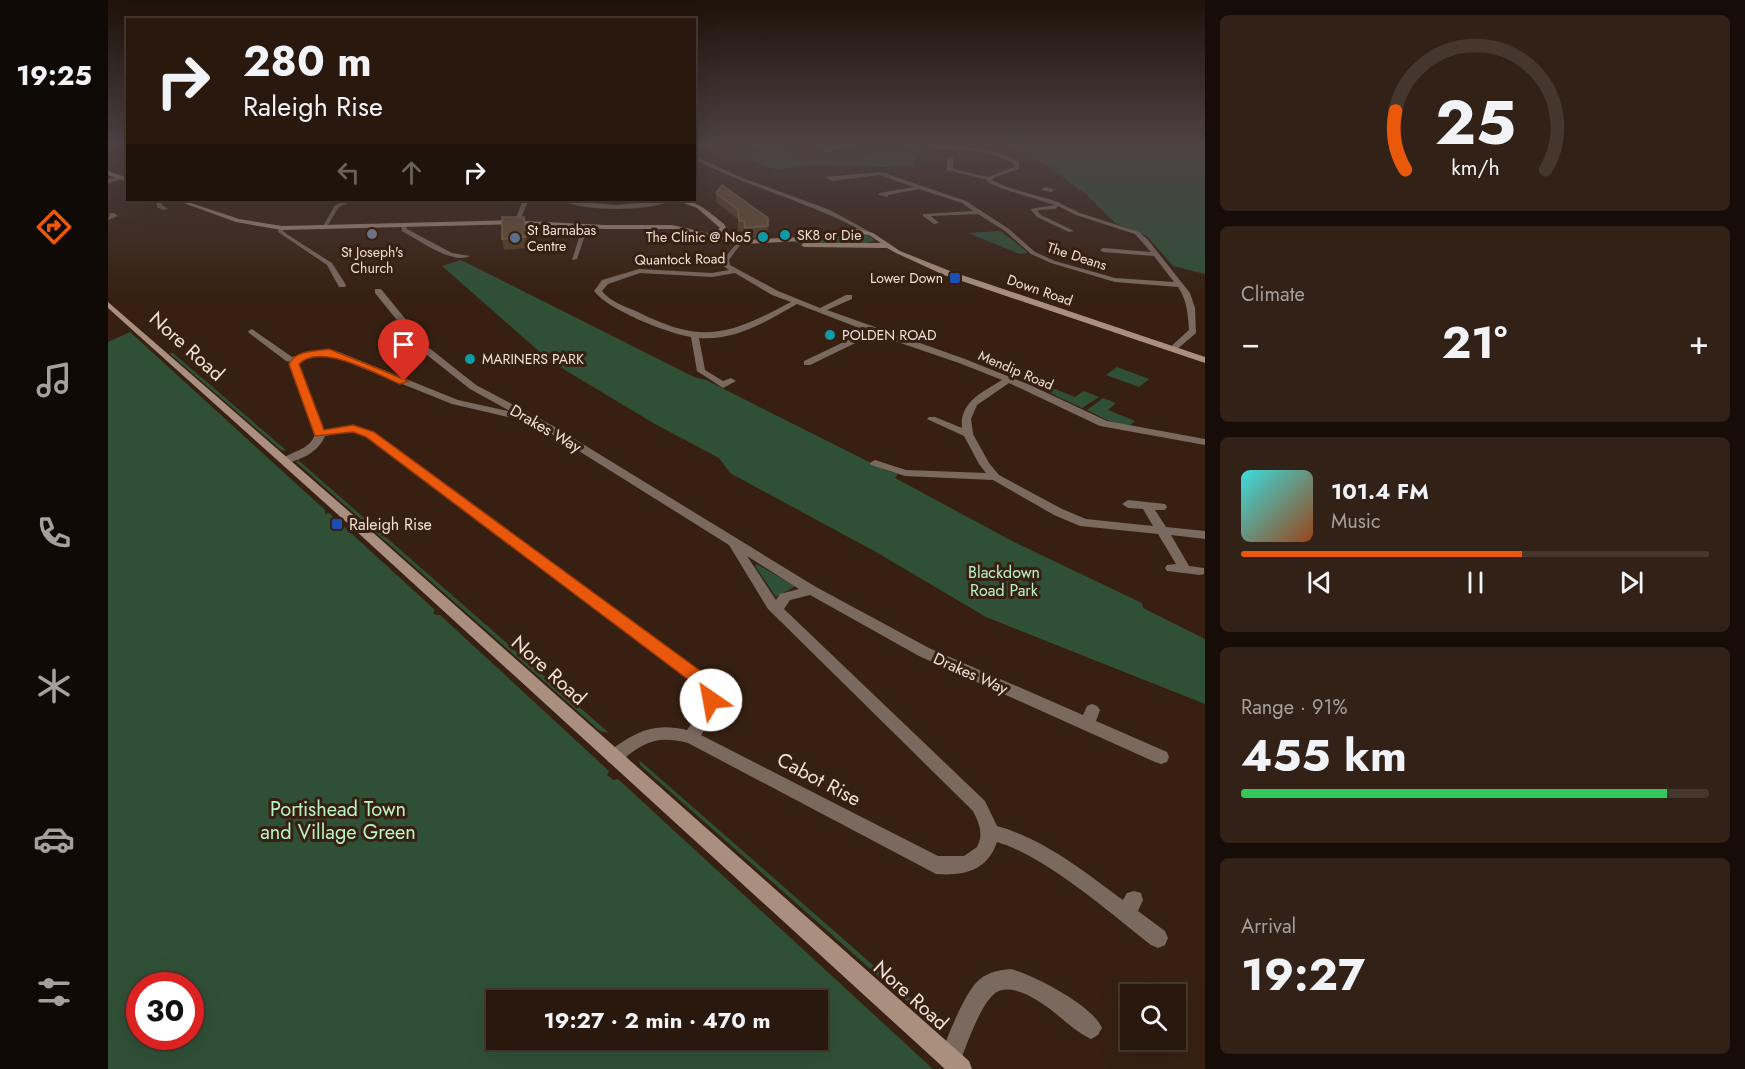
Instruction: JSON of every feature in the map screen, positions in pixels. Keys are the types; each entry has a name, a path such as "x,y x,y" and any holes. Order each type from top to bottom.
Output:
{"street":[{"path":"782,194 817,206 853,223 872,235 876,241 871,244"},
{"name":"The Deans","path":"941,194 959,200 981,212 1033,253 1050,261 1115,280 1180,285"},
{"path":"1025,194 1134,232 1144,239 1190,301 1193,331 1172,350"},
{"path":"1032,196 1037,194"},
{"path":"154,201 160,202 159,206 165,208"},
{"path":"181,201 238,222 282,228 516,222 672,227 741,241 871,244 895,250"},
{"path":"324,227 337,206 350,201"},
{"path":"516,222 526,201"},
{"path":"569,201 592,205 623,206 662,201"},
{"path":"682,201 702,208 722,225 723,228 713,236"},
{"path":"1064,206 1034,207 1033,209 1038,216 1066,230"},
{"path":"936,223 923,213 981,212"},
{"path":"850,231 856,226 853,223"},
{"path":"403,225 404,230 451,255 467,256"},
{"path":"574,259 585,226"},
{"path":"282,228 280,231 286,236 330,264 340,283 352,279"},
{"path":"786,243 850,231 872,235"},
{"name":"Down Road","path":"872,235 895,250 958,277 1205,360"},
{"path":"735,271 727,266 725,261 741,241"},
{"path":"1103,250 1156,254"},
{"name":"Quantock Road","path":"735,271 712,275 641,270 626,273 599,288 598,294 678,333 714,337 740,330 796,302"},
{"name":"Mendip Road","path":"735,271 796,302 931,349 1008,380 1109,426 1205,442"},
{"name":"Drakes Way","path":"378,291 425,349 473,387 536,421 811,590 924,652 1090,717 1161,757"},
{"path":"819,310 849,297"},
{"name":"Nore Road","path":"108,304 956,1064"},
{"path":"252,331 289,359 296,360 315,353 336,354 447,399 536,421"},
{"path":"808,363 874,331"},
{"path":"695,336 701,371 723,386 731,381"},
{"path":"284,461 313,445 319,439 320,434 295,370 296,360"},
{"path":"1008,380 970,406 966,419 968,434 984,464 995,477 1026,496 1078,521 1205,535"},
{"path":"447,399 473,387"},
{"path":"932,418 968,434"},
{"path":"320,434 353,428 370,434 700,680 709,690 711,704 691,737"},
{"path":"875,463 905,473 995,477"},
{"path":"1128,504 1161,507"},
{"path":"1147,506 1185,569"},
{"name":"Drakes Way","path":"733,543 766,597 777,609"},
{"path":"1171,568 1200,571"},
{"path":"811,590 785,597 777,609 979,806 987,820 990,832 1013,839 1129,907 1158,938"},
{"name":"Cabot Rise","path":"614,757 652,732 668,731 691,737 936,865 955,867 978,858 987,848 990,832"},
{"path":"956,1064 982,992 997,980 1008,978 1029,985 1091,1028"}],"green space":[{"path":"1085,194 1205,194 1205,274 1173,266 1147,236 1115,223"},
{"path":"1001,231 1027,253 1020,254 968,233"},
{"path":"852,232 866,234 874,240 847,245 796,243 794,241"},
{"name":"Blackdown Road Park","path":"461,260 694,377 706,380 885,470 898,474 895,478 1014,542 1142,603 1143,608 1205,639 1205,704 986,617 876,552 730,473 719,458 655,424 541,353 442,266"},
{"name":"Portishead Town and Village Green","path":"130,332 325,510 325,514 329,513 435,610 433,613 440,615 609,771 607,775 613,780 618,779 933,1069 108,1069 108,342"},
{"path":"169,353 173,353 287,451 281,450"},
{"path":"1117,367 1149,379 1139,387 1106,375"},
{"path":"1052,388 1075,397 1084,391 1099,397 1082,408 1046,391"},
{"path":"1103,398 1116,403 1108,410 1135,421 1129,426 1109,421 1087,410"},
{"path":"298,460 609,733 600,731 296,462"},
{"path":"757,564 794,587 776,597 755,566"},
{"path":"639,760 931,1016 928,1020 640,765"}],"building":[{"path":"717,194 734,194 768,218 768,226 745,228 744,221 739,221 738,210"},
{"path":"502,217 524,217 526,237 502,239"}],"place":[{"name":"St Joseph's Church","path":"372,234"},
{"name":"SK8 or Die","path":"785,235"},
{"name":"The Clinic @ No5","path":"763,237"},
{"name":"St Barnabas Centre","path":"515,238"},
{"name":"Lower Down","path":"955,278"},
{"name":"POLDEN ROAD","path":"830,335"},
{"name":"MARINERS PARK","path":"470,359"},
{"name":"Raleigh Rise","path":"337,524"}],"route":[{"path":"404,381 329,352 307,355 296,360 294,364 320,434 353,428 370,434 700,680 709,690 711,700"}]}
